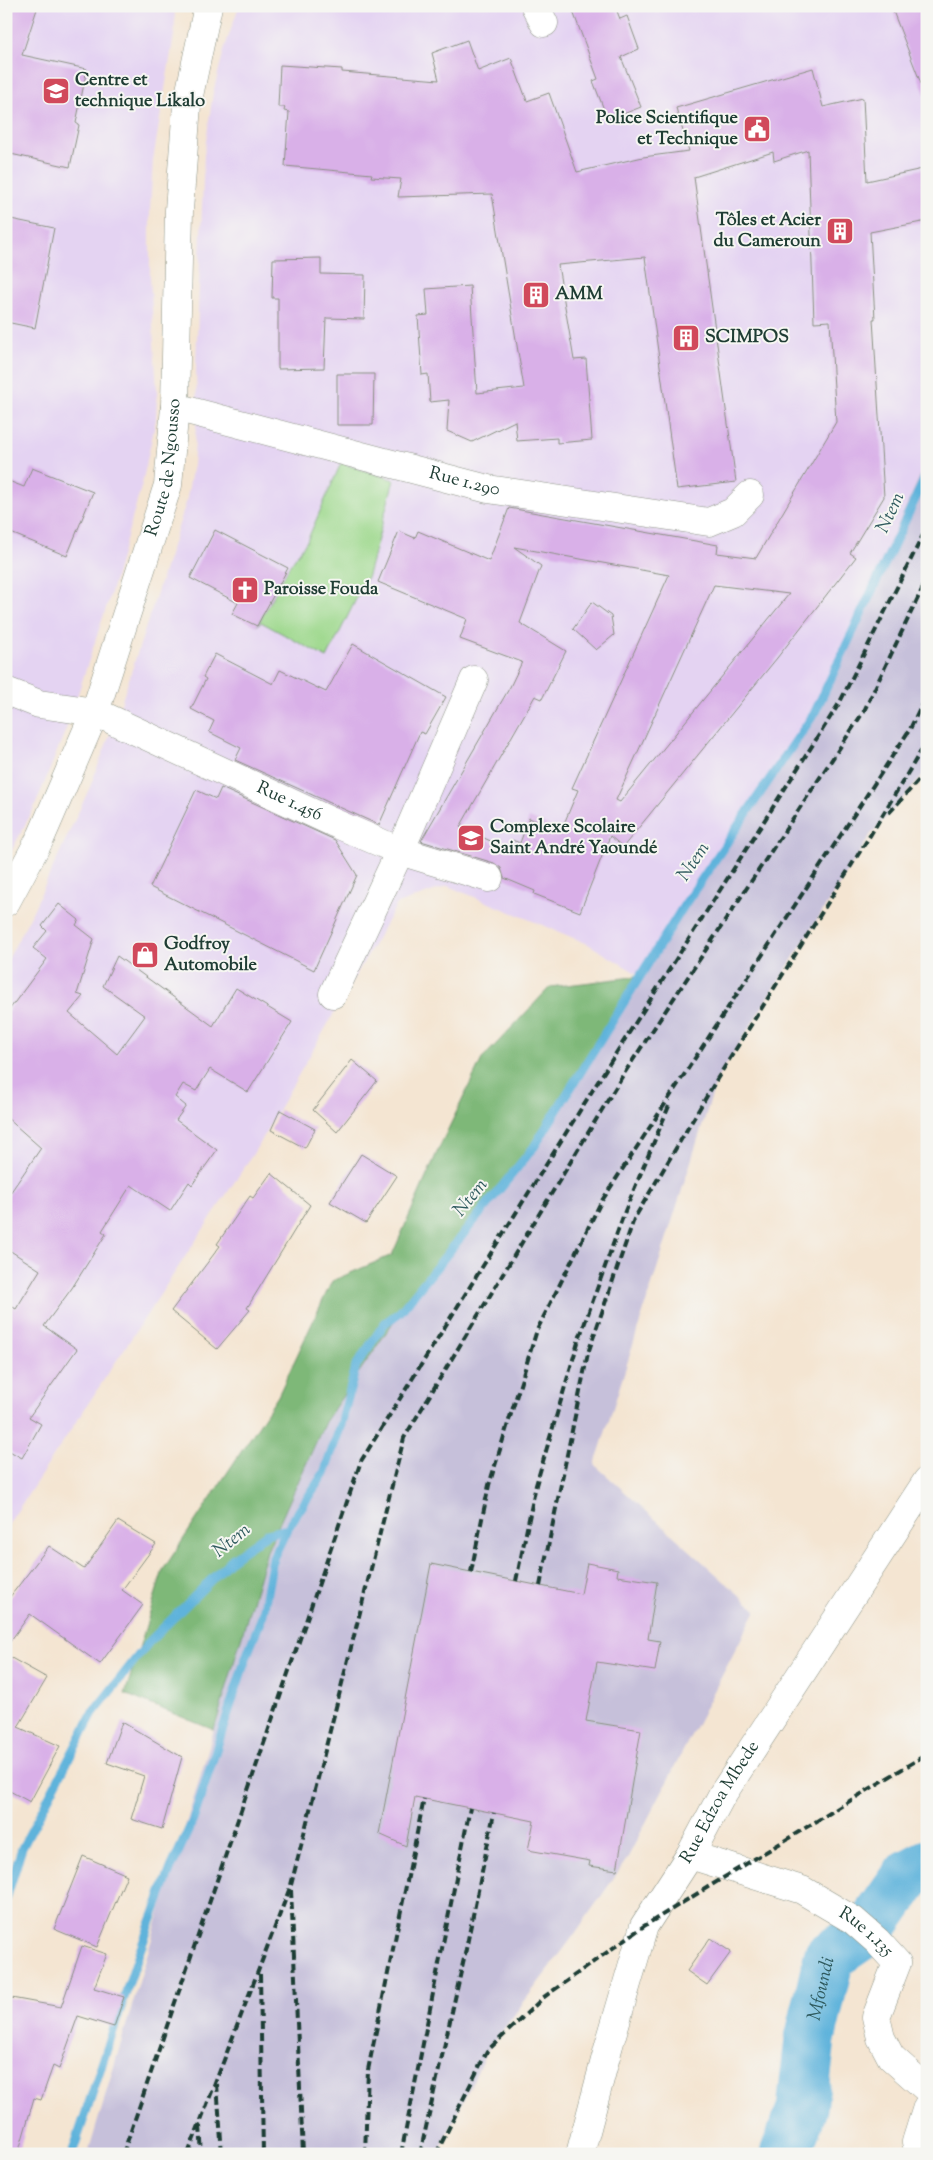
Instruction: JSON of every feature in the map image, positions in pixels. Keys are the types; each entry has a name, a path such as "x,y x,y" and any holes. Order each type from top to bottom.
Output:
{"street":[{"name":"Route de Ngousso","path":"6,902 41,837 95,712 168,485 175,407 179,210 188,106 208,6"},
{"name":"Rue 1.290","path":"175,407 497,490 709,522 733,512 750,495"},
{"path":"333,994 400,850 474,680"},
{"name":"Rue 1.456","path":"6,690 38,704 95,712 332,822 400,850 490,878"},
{"name":"Rue Edzoa Mbede","path":"580,2154 609,2045 644,1926 690,1855 722,1795 927,1481"},
{"name":"Rue 1.135","path":"690,1855 802,1890 853,1920 877,1941 897,1963 876,2017 881,2038 891,2057 927,2089"},
{"path":"920,2154 916,2142 927,2107"}],"shaded area":[{"path":"6,6 174,6 175,19 153,160 150,209 150,276 157,393 156,419 142,484 109,599 68,724 35,806 6,861"},
{"path":"239,6 927,6 927,460 808,723 685,904 641,976 588,944 448,886 397,904 253,1154 6,1528 6,963 30,917 90,787 117,716 186,503 193,465 197,415 196,365 204,155 213,93 224,50"},
{"path":"927,460 927,771 871,834 717,1079 595,1465 756,1610 627,1859 572,1938 487,2051 438,2154 88,2154 267,1551 325,1422 400,1312 534,1147 685,904 808,723"}],"green space":[{"path":"341,463 394,480 368,575 327,658 261,622 257,626 288,568 307,541"},
{"path":"641,976 534,1147 400,1312 325,1422 267,1551 214,1730 125,1694 163,1570 278,1396 332,1281 392,1255 439,1148 482,1059 550,987"}],"building":[{"path":"13,6 38,6 22,55 87,69 76,123 79,125 70,167 6,153 6,28"},
{"path":"571,6 615,6 620,19 627,16 639,49 621,57 641,107 608,120 593,81 598,79"},
{"path":"891,6 927,6 927,94 925,94"},
{"path":"467,40 478,71 511,58 527,101 549,93 577,172 643,157 689,151 676,108 813,68 823,107 863,98 867,181 927,168 927,221 870,232 875,319 873,319 884,497 850,553 856,557 777,658 623,847 610,836 580,912 534,894 535,891 504,878 501,868 494,863 421,841 510,687 522,662 460,639 467,619 378,582 399,531 415,538 418,531 489,561 509,508 718,545 717,553 756,558 836,422 830,321 814,322 808,150 774,161 773,152 694,177 736,482 677,489 645,257 558,265 574,360 586,359 592,440 557,443 557,438 517,441 515,421 472,442 447,431 449,400 430,402 428,374 422,375 418,316 428,315 426,289 470,286 477,393 524,388 492,194 398,197 401,179 371,177 372,174 285,166 289,112 284,111 285,107 278,107 280,65 342,69 342,72 439,80 432,53","holes":["514,547 669,575 572,788 578,790 561,831 529,818 520,843 512,840 508,849 460,827 535,696 542,699 566,651 520,623 541,566","714,585 789,594 620,802 616,800"]},
{"path":"6,218 54,228 35,328 6,322"},
{"path":"321,258 321,274 365,275 364,319 326,318 324,368 278,369 278,298 272,298 273,259"},
{"path":"337,374 374,374 373,425 337,425"},
{"path":"32,468 93,492 67,556 6,531 6,480 24,487"},
{"name":"Paroisse Fouda","path":"215,530 288,568 257,626 232,614 238,603 190,578"},
{"path":"592,602 611,616 614,635 596,650 573,629"},
{"path":"353,644 446,697 425,734 420,732 379,825 235,760 241,748 209,732 214,721 191,709 206,679 203,677 215,654 273,684 280,670 326,692"},
{"path":"221,788 335,840 357,875 314,970 150,887 196,790 216,799"},
{"path":"59,904 79,920 76,925 94,939 77,994 83,996 69,1013 117,1054 145,1016 103,986 117,956 213,1026 236,988 292,1022 248,1092 210,1069 196,1091 183,1084 175,1097 186,1106 176,1120 217,1150 192,1185 189,1182 170,1211 131,1185 102,1231 106,1234 72,1288 44,1326 77,1349 29,1417 41,1424 22,1458 6,1449 6,1303 16,1309 40,1270 6,1248 6,1199 41,1148 6,1117 6,1014 47,959 33,948 47,931 42,926"},
{"path":"352,1060 377,1081 337,1132 313,1110"},
{"path":"280,1110 315,1129 305,1148 271,1130"},
{"path":"361,1154 397,1176 366,1223 330,1202"},
{"path":"271,1173 310,1205 247,1308 250,1310 217,1349 171,1311 220,1246 217,1244 250,1196 253,1198"},
{"path":"118,1521 156,1544 122,1590 143,1605 100,1664 30,1614 6,1647 6,1602 49,1546 84,1569"},
{"path":"587,1563 618,1569 617,1576 657,1582 648,1639 660,1641 655,1671 597,1662 586,1721 641,1730 617,1870 589,1866 590,1861 528,1850 534,1821 415,1797 406,1846 379,1834 431,1564 581,1594"},
{"path":"6,1655 47,1678 18,1727 60,1746 30,1802 6,1789"},
{"path":"122,1722 182,1757 162,1829 131,1819 144,1776 107,1763"},
{"path":"83,1856 127,1875 97,1947 54,1929"},
{"path":"710,1938 731,1952 707,1985 687,1971"},
{"path":"82,1946 107,1954 94,1988 124,1997 114,2027 78,2016 59,2069 53,2066 41,2100 34,2098 18,2154 6,2154 6,1997 61,2007"}],"waterway":[{"name":"Ntem","path":"6,1899 22,1848 93,1713 149,1642 232,1559 267,1534 287,1529 324,1473 341,1425 356,1366 385,1323 400,1312 534,1147 685,904 814,714 927,474"},
{"path":"72,2154 138,1956 171,1868 193,1820 247,1655 263,1614 273,1558 287,1529"},
{"name":"Mfoundi","path":"785,2154 802,2109 810,2039 829,1957 871,1928 908,1875 927,1865"}],"railway":[{"path":"123,2154 361,1461 604,1072 840,702 927,527"},
{"path":"188,2154 291,1885 404,1438 623,1075 864,711 927,579"},
{"path":"471,1572 489,1485 537,1330 601,1202 910,729 927,693"},
{"path":"540,1586 588,1353 634,1219 717,1079 871,834 927,741"},
{"path":"889,813 927,771"},
{"path":"516,1581 536,1485 579,1339 625,1211 669,1106"},
{"path":"436,2154 487,2051 544,1997 644,1926 927,1754"},
{"path":"365,2154 368,2070 424,1799"},
{"path":"401,2154 470,1808"},
{"path":"420,2154 465,1954 494,1813"},
{"path":"291,1890 303,2154"},
{"path":"260,1974 263,2154"},
{"path":"217,2084 222,2154"},
{"path":"200,2126 202,2154"}],"place":[{"name":"Centre et technique Likalo","path":"56,91"},
{"name":"Police Scientifique et Technique","path":"757,129"},
{"name":"Tôles et Acier du Cameroun","path":"840,231"},
{"name":"AMM","path":"536,295"},
{"name":"SCIMPOS","path":"686,338"},
{"name":"Paroisse Fouda","path":"245,590"},
{"name":"Complexe Scolaire Saint André Yaoundé","path":"471,838"},
{"name":"Godfroy Automobile","path":"145,955"}]}
